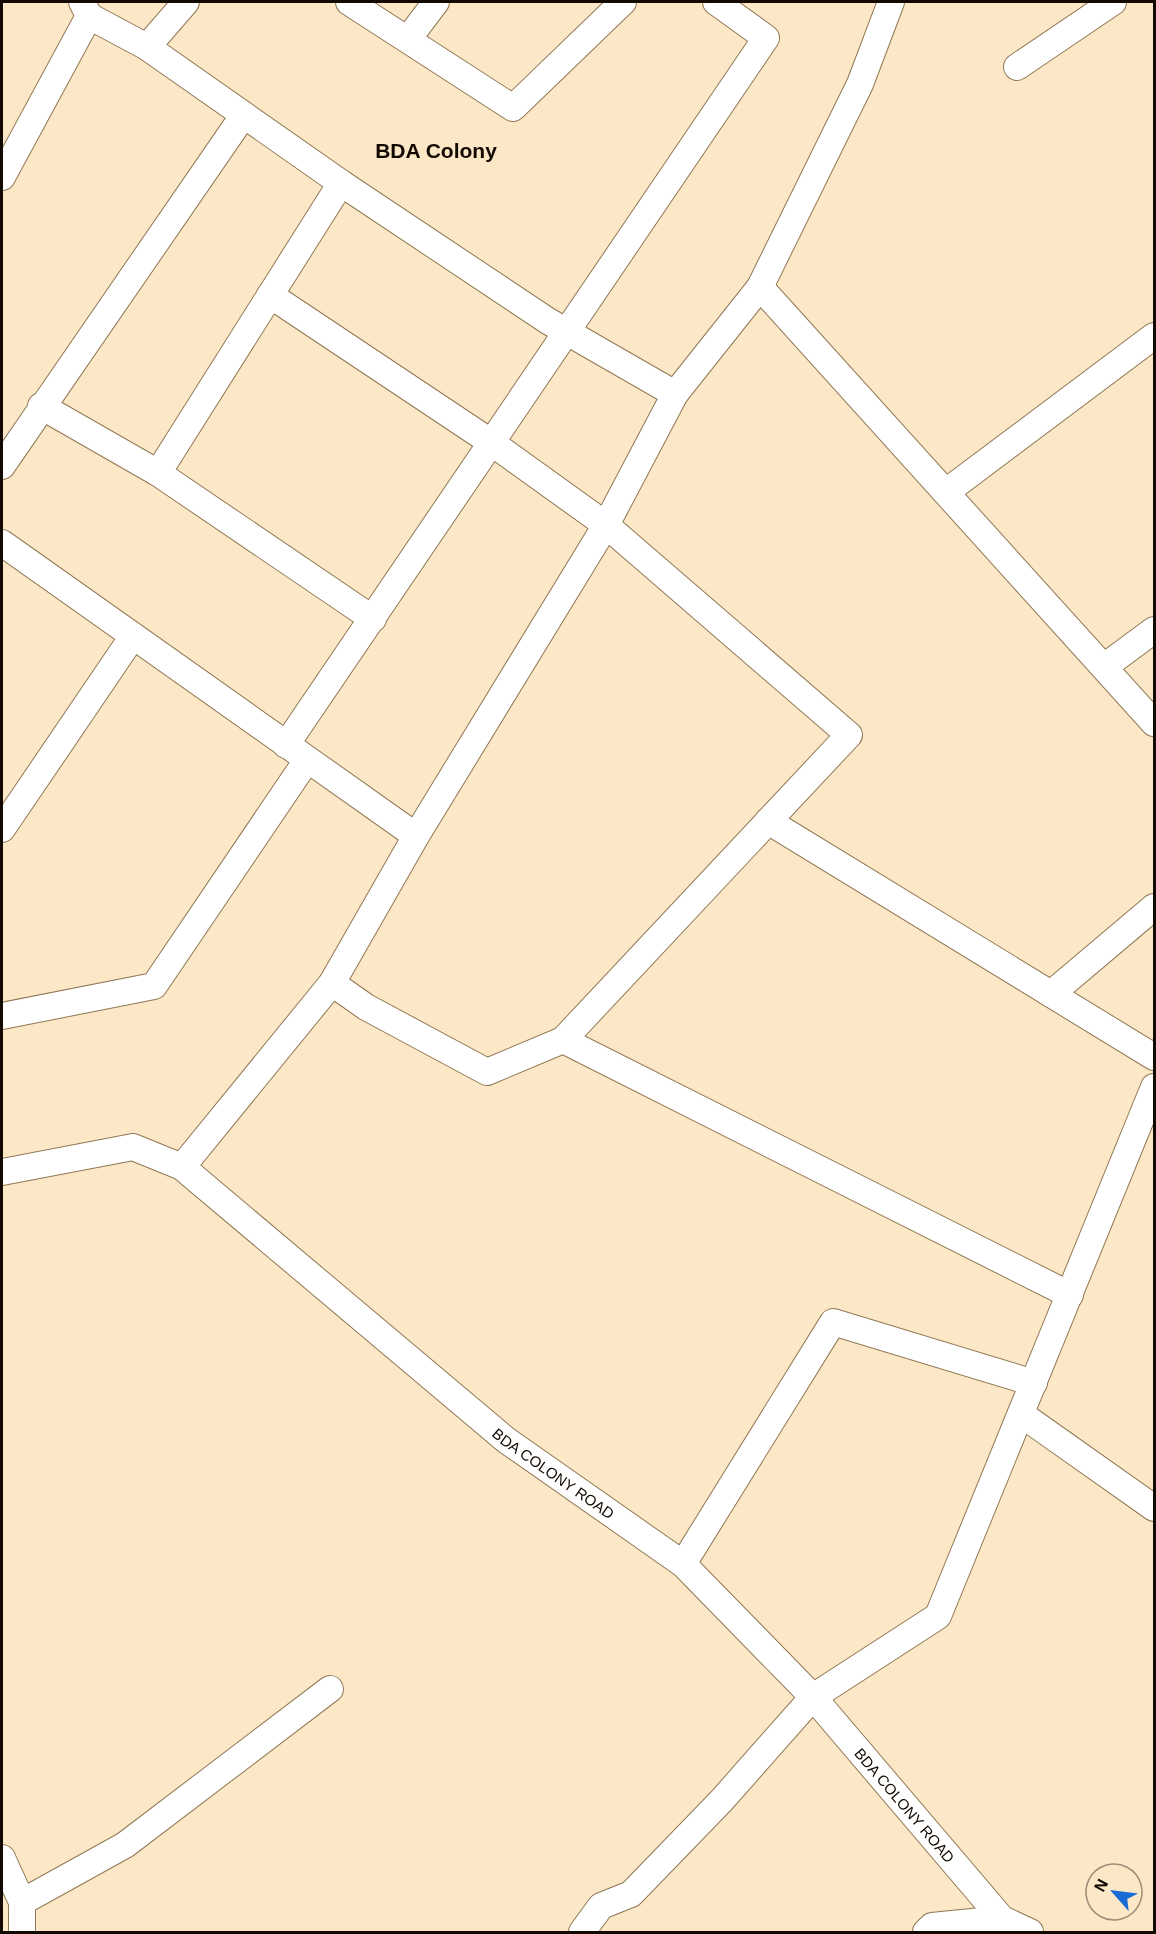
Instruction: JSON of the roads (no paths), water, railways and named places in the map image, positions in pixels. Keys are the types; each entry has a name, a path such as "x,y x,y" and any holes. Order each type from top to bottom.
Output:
{"street":[{"path":"147,47 186,2"},
{"path":"350,2 513,108 623,2"},
{"path":"408,39 436,2"},
{"path":"286,745 766,38 716,2"},
{"path":"182,1167 332,983 416,836 606,525 675,394 760,287 861,84 891,2"},
{"path":"1017,67 1113,2"},
{"path":"2,177 85,9 147,47 341,183 567,332 675,394"},
{"path":"2,465 243,116"},
{"path":"158,473 341,183"},
{"path":"760,287 1155,723"},
{"path":"270,295 492,443 606,525 849,735 563,1040 487,1071 366,1007 332,983"},
{"path":"946,492 1155,336"},
{"path":"41,406 158,473 373,619"},
{"path":"2,543 416,836"},
{"path":"1104,667 1155,630"},
{"path":"2,829 133,636"},
{"path":"2,1016 154,986 307,760"},
{"path":"768,821 1155,1057"},
{"path":"1051,994 1155,907"},
{"path":"563,1040 1070,1295"},
{"path":"582,1932 601,1906 631,1894 722,1800 813,1697 938,1616 1155,1087"},
{"name":"BDA COLONY ROAD","path":"2,1172 134,1147 182,1167 506,1440 683,1564 813,1697 1002,1919 1030,1932"},
{"path":"683,1564 833,1322 1034,1383"},
{"path":"1021,1414 1155,1508"},
{"path":"22,1902 126,1845 330,1689"},
{"path":"2,1858 22,1902 22,1932"},
{"path":"926,1932 932,1926 1002,1919"}],"district":[{"name":"BDA Colony","path":"436,150"}]}
